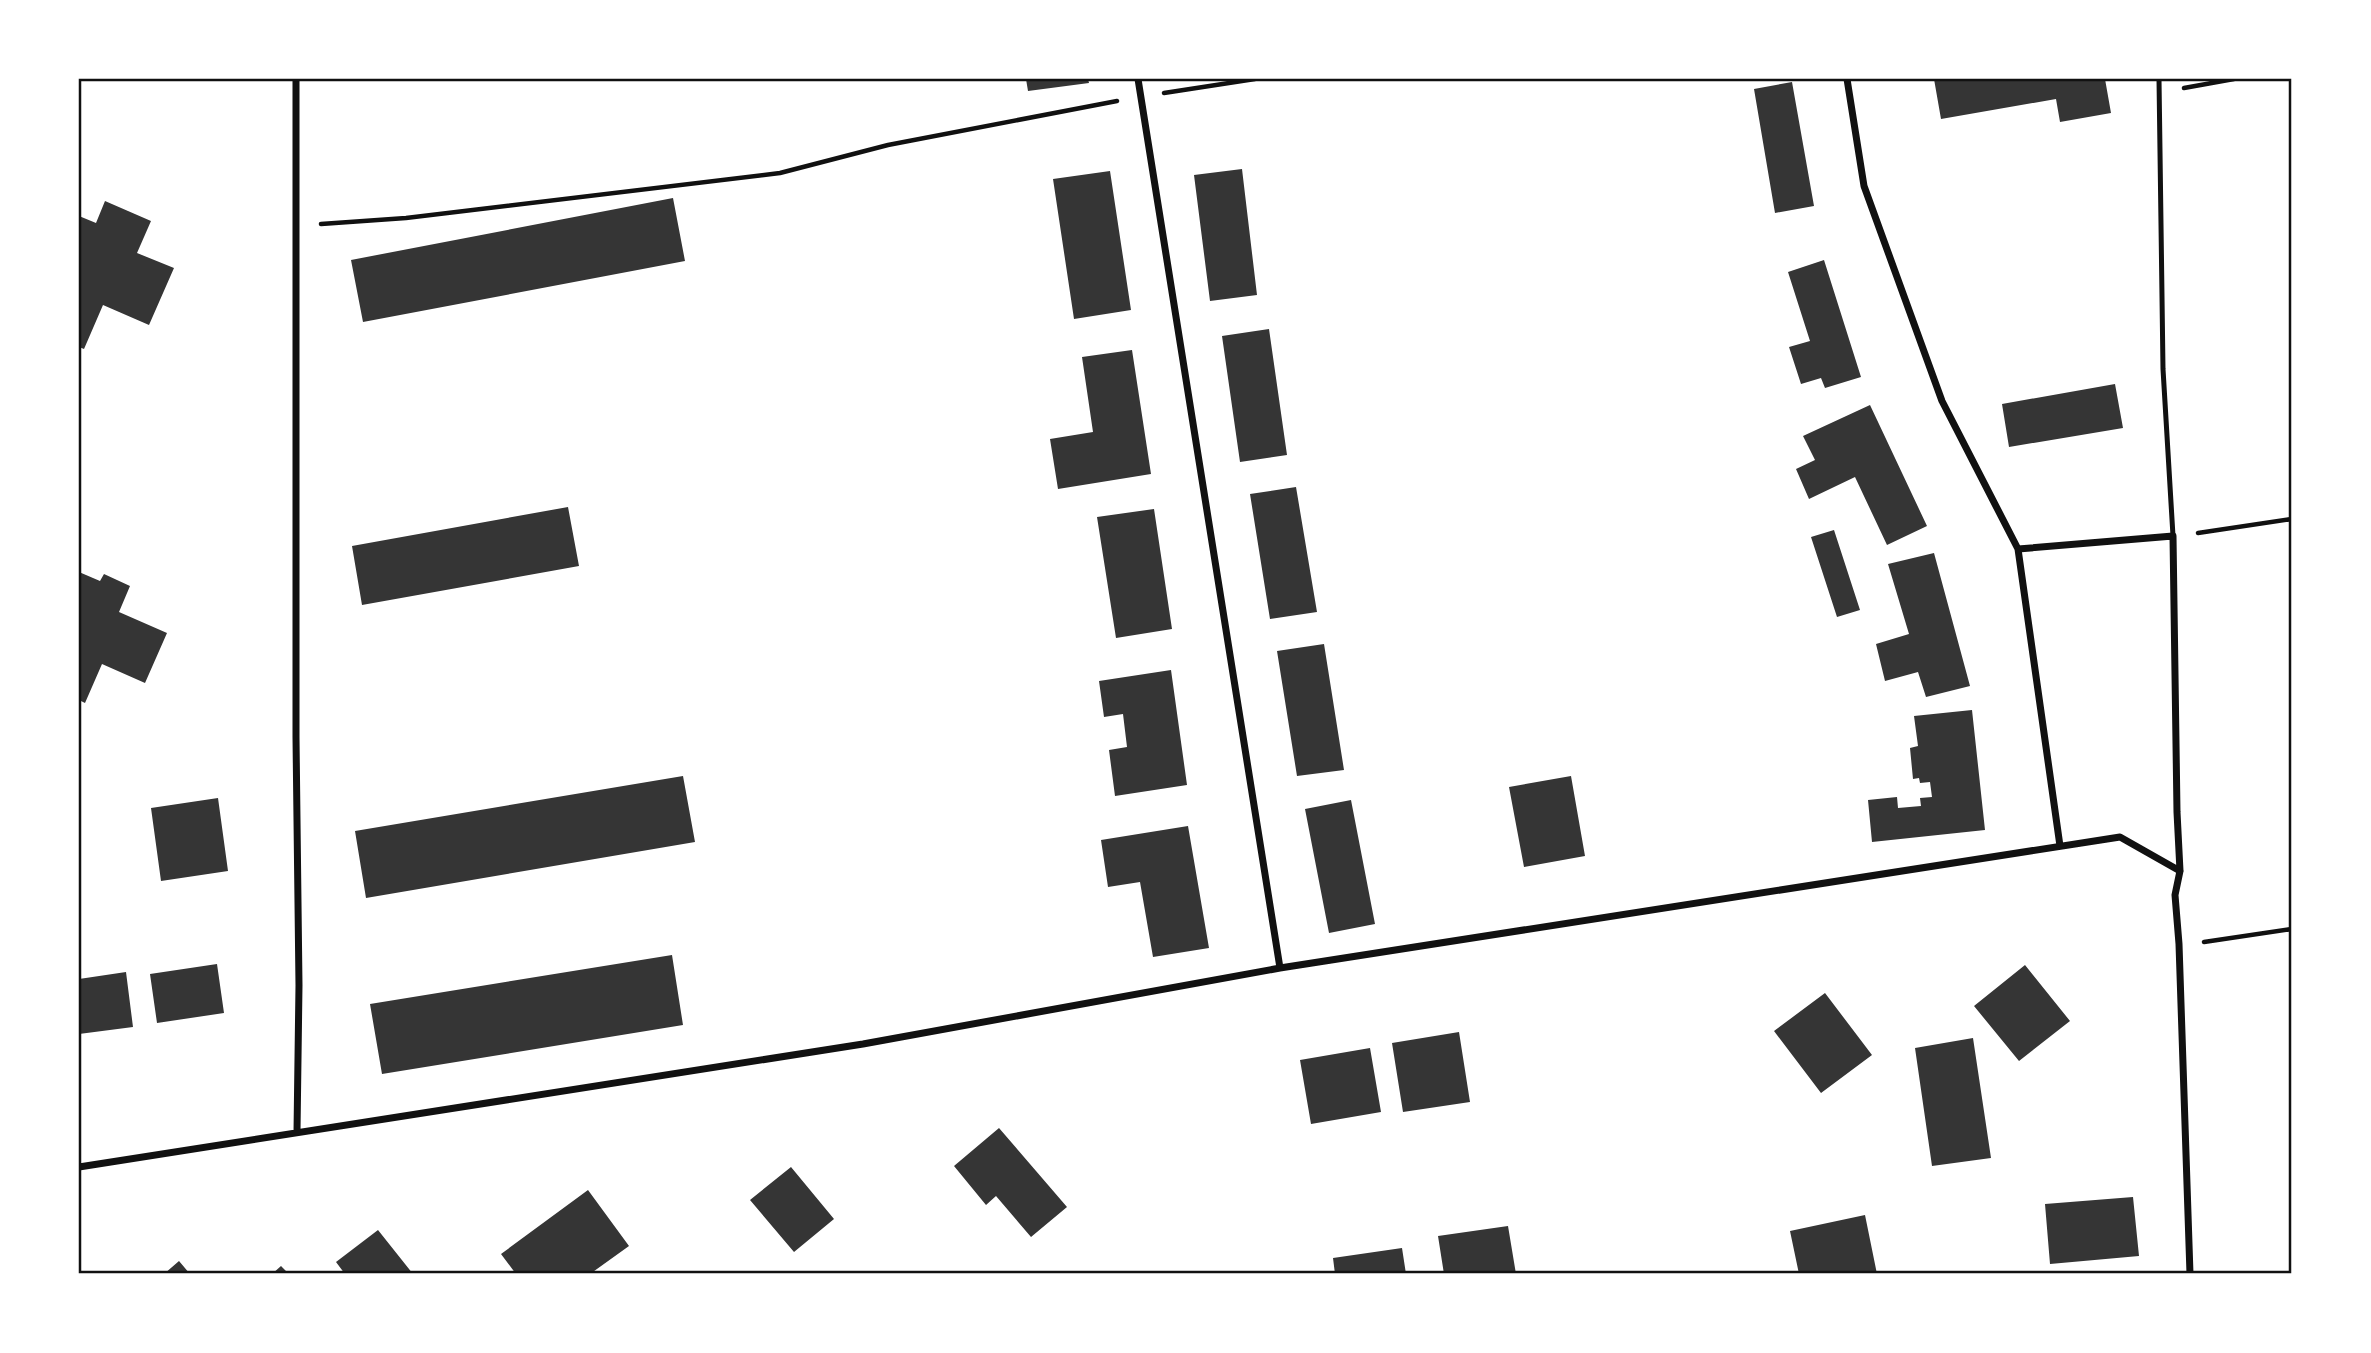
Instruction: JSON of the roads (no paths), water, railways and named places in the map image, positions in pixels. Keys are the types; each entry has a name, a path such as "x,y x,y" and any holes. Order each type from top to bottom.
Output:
{"street":[{"path":"296,79 299,971 297,1132"},
{"path":"1138,79 1280,968"},
{"path":"1847,79 1864,186 1922,349 1942,401 2018,549 2060,846"},
{"path":"2018,549 2173,536 2180,871 2175,895 2190,1274"},
{"path":"79,1167 863,1044 1280,968 2120,837 2180,871"}],"lane":[{"path":"2159,79 2163,369 2173,536"}]}
